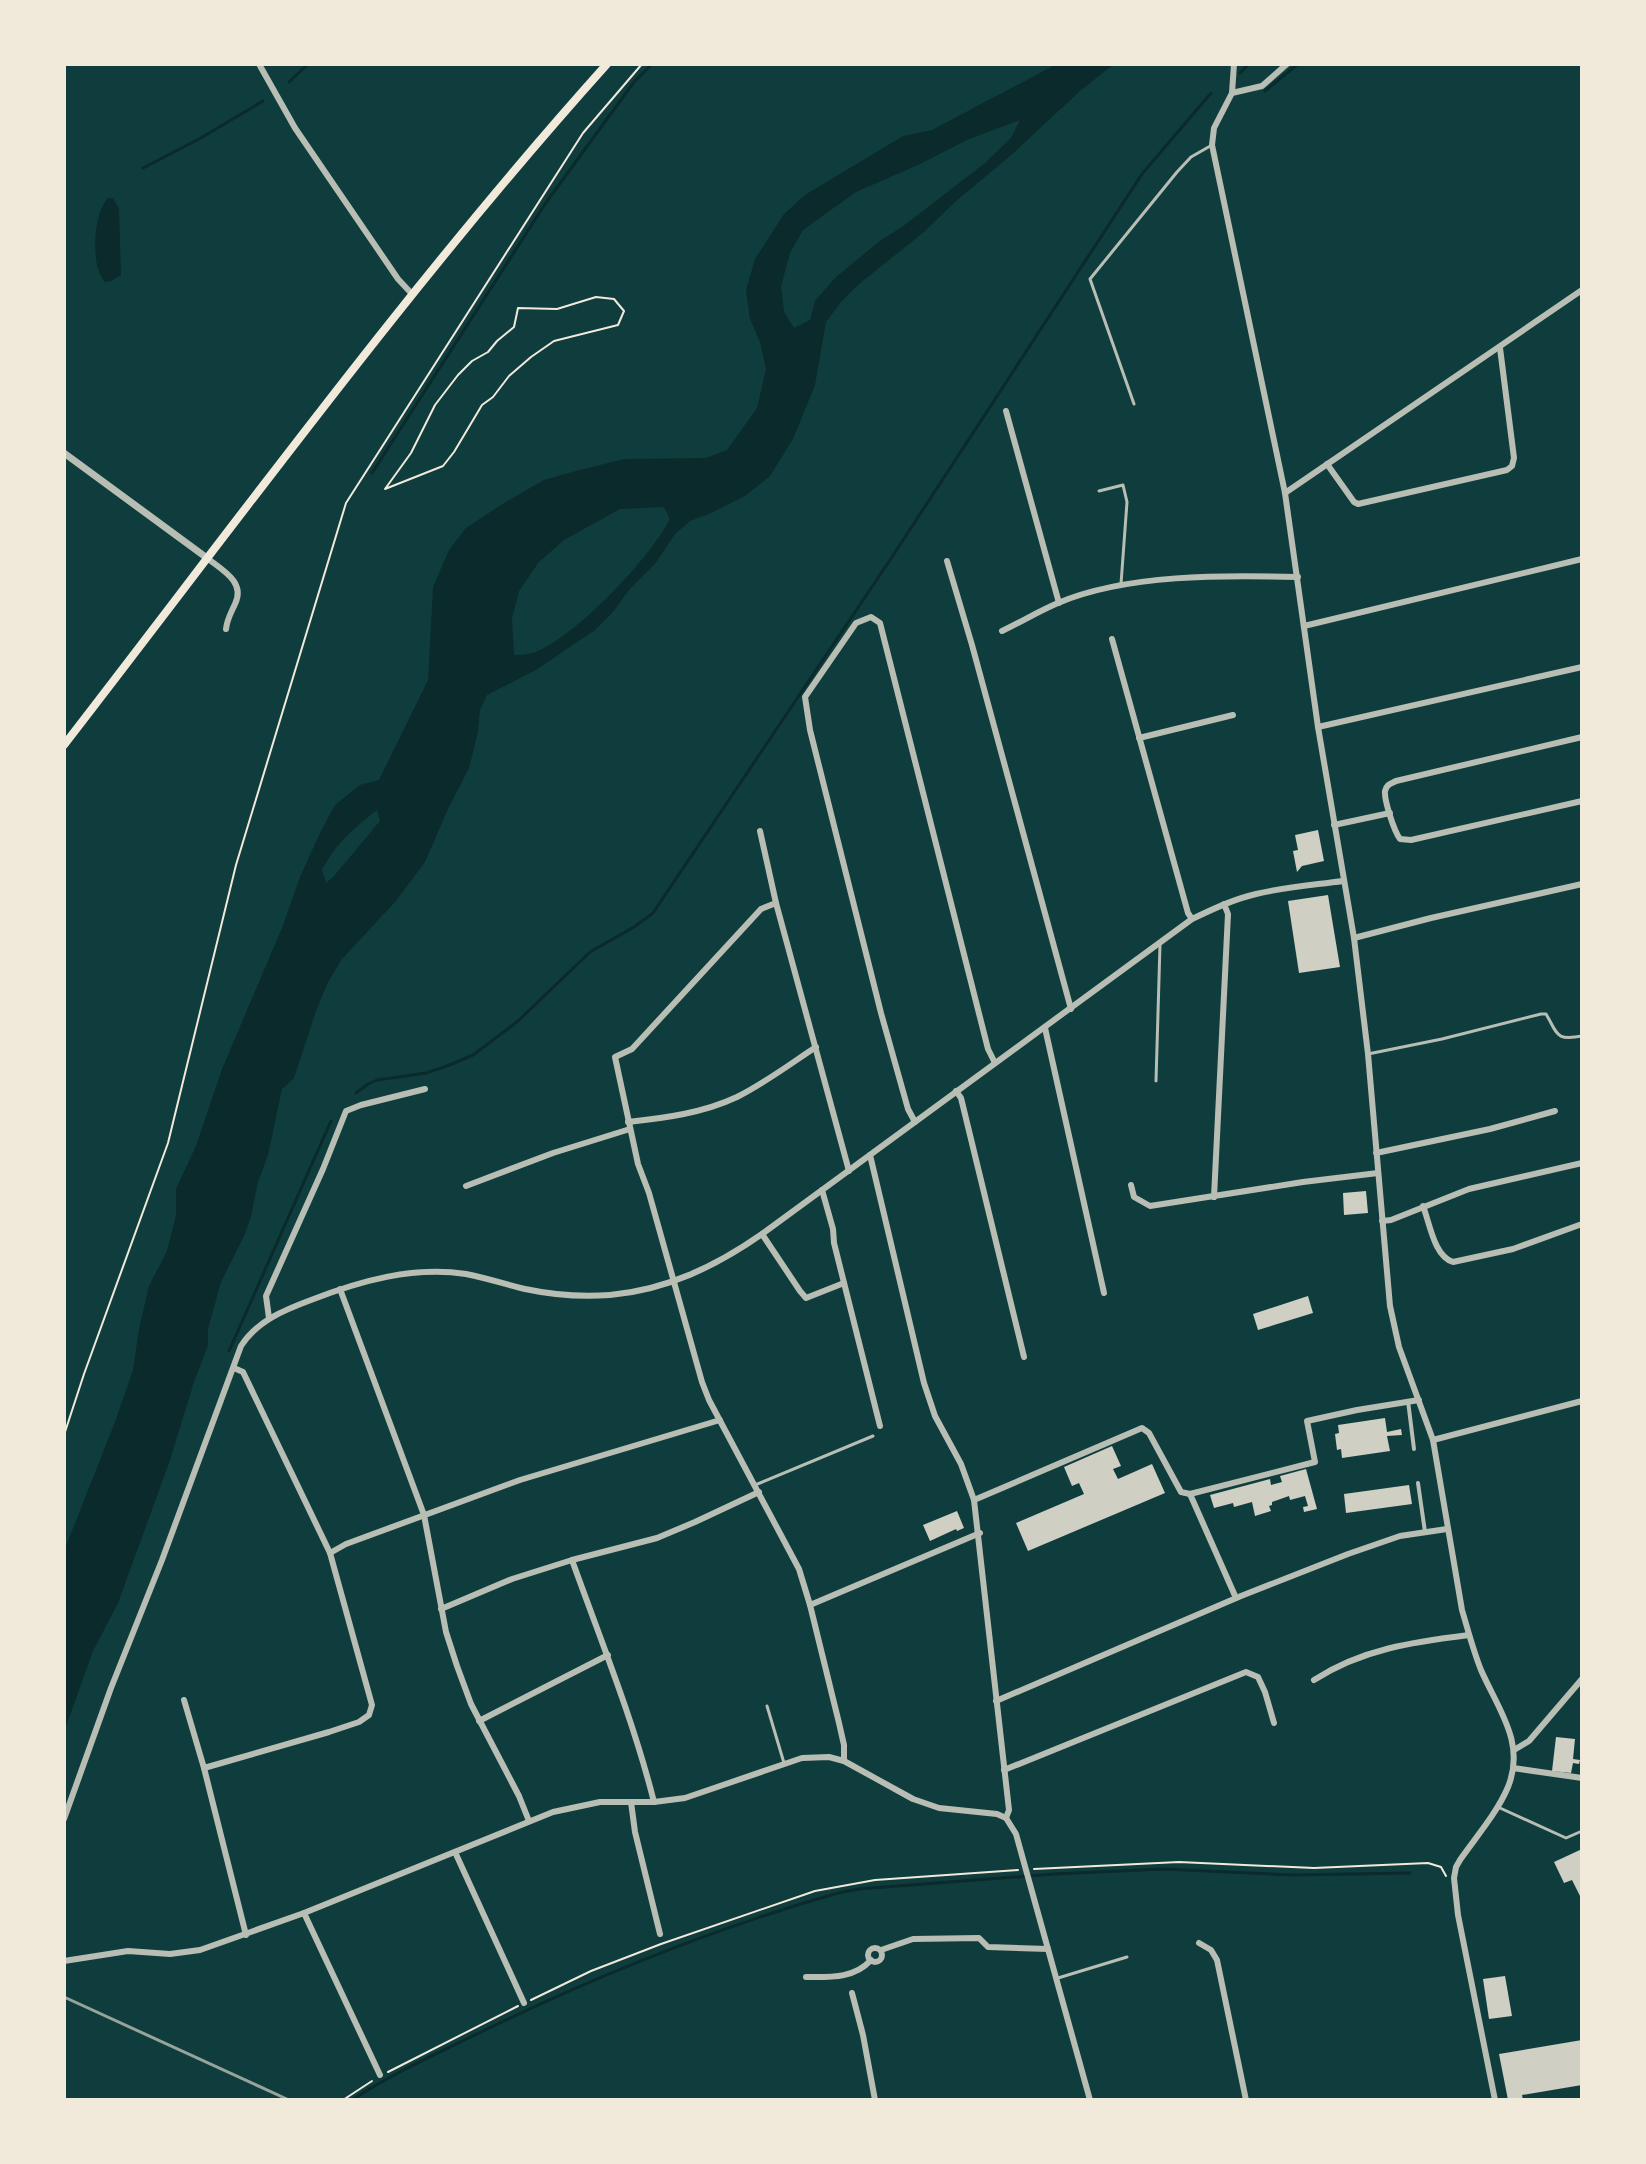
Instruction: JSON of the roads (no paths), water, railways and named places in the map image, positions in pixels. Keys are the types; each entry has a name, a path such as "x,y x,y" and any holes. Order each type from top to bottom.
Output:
{"main road":[{"path":"64,745 412,294 607,64"}],"street":[{"path":"259,64 295,128 398,279 412,294"},
{"path":"1234,64 1232,93 1214,128 1212,145 1285,493 1318,727 1354,938 1368,1054 1390,1306 1399,1347 1433,1440 1462,1610 1514,1750 1509,1785 1460,1860 1454,1878 1458,1915 1495,2100"},
{"path":"1232,93 1262,86 1287,64"},
{"path":"1285,493 1582,290"},
{"path":"1327,464 1358,504 1507,470 1514,458 1500,348"},
{"path":"1006,411 1059,603"},
{"path":"64,453 233,579 239,588 238,597 226,629"},
{"path":"1304,626 1582,559"},
{"path":"947,561 1071,1009"},
{"path":"1002,631 1059,603 1120,586 1200,578 1298,577"},
{"path":"915,1122 908,1109 881,1013 810,730 805,697 856,623 871,617 880,623 988,1049 995,1063"},
{"path":"1112,639 1192,919"},
{"path":"1318,727 1582,667"},
{"path":"1139,738 1233,715"},
{"path":"1582,737 1396,781 1388,785 1385,791 1393,829 1400,839 1411,840 1582,801"},
{"path":"1334,825 1390,813"},
{"path":"760,831 776,903 849,1171"},
{"path":"64,1819 111,1688 246,1338 269,1318 340,1289 395,1275 466,1274 528,1289 570,1295 612,1295 673,1283 727,1258 762,1234 1192,919 1255,894 1343,881"},
{"path":"1354,938 1582,884"},
{"path":"776,903 761,909 632,1049 615,1057 629,1125 702,1382 799,1569 841,1731 844,1761"},
{"path":"1214,1197 1228,914 1224,904"},
{"path":"1045,1028 1104,1293"},
{"path":"466,1186 629,1125 719,1104 754,1088 816,1047"},
{"path":"269,1318 266,1296 346,1111 425,1089"},
{"path":"956,1091 961,1098 1024,1357"},
{"path":"1376,1153 1490,1129 1555,1111"},
{"path":"870,1155 924,1383 935,1416 961,1464 974,1500 1009,1810 1006,1818"},
{"path":"1382,1221 1469,1189 1582,1163"},
{"path":"1131,1185 1134,1197 1150,1206 1378,1173"},
{"path":"822,1190 880,1426"},
{"path":"1423,1206 1440,1254 1453,1262 1513,1249 1582,1224"},
{"path":"762,1234 806,1298 844,1283"},
{"path":"340,1289 424,1515 441,1609 457,1666 479,1721 529,1821"},
{"path":"204,1768 359,1722 369,1715 372,1705 330,1553 243,1372 234,1368"},
{"path":"974,1500 1142,1428 1149,1433 1181,1492 1190,1494 1315,1462 1307,1421 1419,1400"},
{"path":"1408,1401 1414,1449"},
{"path":"1433,1440 1582,1401"},
{"path":"330,1553 346,1544 520,1480 720,1420"},
{"path":"1418,1483 1425,1532"},
{"path":"441,1609 512,1579 657,1538 757,1489"},
{"path":"1190,1494 1236,1598"},
{"path":"996,1701 1236,1598 1380,1542 1447,1529"},
{"path":"810,1605 980,1533"},
{"path":"572,1560 642,1754 654,1802"},
{"path":"1314,1680 1338,1665 1392,1646 1469,1635"},
{"path":"479,1721 608,1655"},
{"path":"1004,1770 1246,1672 1258,1677 1274,1723"},
{"path":"1514,1750 1529,1741 1582,1679"},
{"path":"184,1700 246,1935"},
{"path":"64,1961 128,1951 192,1952 304,1913 570,1807 600,1802 654,1802 696,1795 784,1763 802,1758 829,1757 844,1761 913,1799 939,1808 997,1814 1006,1818 1014,1829 1090,2100"},
{"path":"1513,1768 1582,1778"},
{"path":"631,1802 660,1934"},
{"path":"455,1852 524,2003"},
{"path":"304,1913 380,2075"},
{"path":"806,1977 838,1978 862,1968 871,1960 880,1961 883,1956 881,1950 913,1939 979,1938 988,1947 1048,1949"},
{"path":"1199,1943 1211,1950 1217,1960 1246,2100"},
{"path":"852,1993 875,2100"}],"lane":[{"path":"1134,404 1090,279 1177,172 1191,157 1212,145"},
{"path":"1099,491 1123,485 1127,502 1120,586"},
{"path":"1156,1081 1160,941"},
{"path":"1368,1054 1541,1014 1546,1014 1560,1038 1582,1036"},
{"path":"757,1489 873,1436"},
{"path":"767,1706 784,1763"},
{"path":"1496,1807 1566,1838 1582,1831"},
{"path":"1056,1979 1127,1957"}],"water":[{"path":"1057,64 1114,64 841,302 826,322 815,385 793,439 770,476 745,496 690,521 675,534 655,564 595,630 536,670 487,695 480,710 469,768 425,862 395,902 342,959 316,1011 294,1078 282,1089 251,1216 221,1282 208,1329 208,1345 169,1463 118,1603 93,1651 64,1732 64,1551 133,1370 149,1286 167,1251 176,1215 176,1189 196,1146 222,1069 320,833 335,805 360,785 379,780 428,680 433,587 449,550 466,528 544,480 624,459 706,458 727,450 757,408 766,369 760,342 750,319 746,290 755,259 784,214 805,195 903,136 932,130","holes":["1020,120 1011,138 985,163 835,278 815,301 810,320 794,328 784,312 781,286 790,253 803,230 856,192 967,140","664,507 670,519 647,554 593,612 555,642 538,651 514,655 512,618 519,591 539,562 564,540 620,509","377,810 380,821 326,883 322,870 346,837"]},
{"path":"108,198 113,198 119,209 121,275 105,282 97,265 95,240 99,215"}],"waterway":[{"path":"289,82 308,64"},
{"path":"372,473 545,204 634,82 652,64"},
{"path":"1240,73 1249,64"},
{"path":"1265,91 1298,64"},
{"path":"356,1093 377,1080 426,1073 473,1055 518,1021 590,952 653,913 894,554 1142,174 1211,93"},
{"path":"143,168 263,101"},
{"path":"229,1351 331,1121"},
{"path":"352,2100 383,2081 524,2011 612,1973 746,1922 838,1893 1054,1874 1163,1869 1292,1875 1410,1873"}],"railway":[{"path":"64,1997 289,2100"}]}
